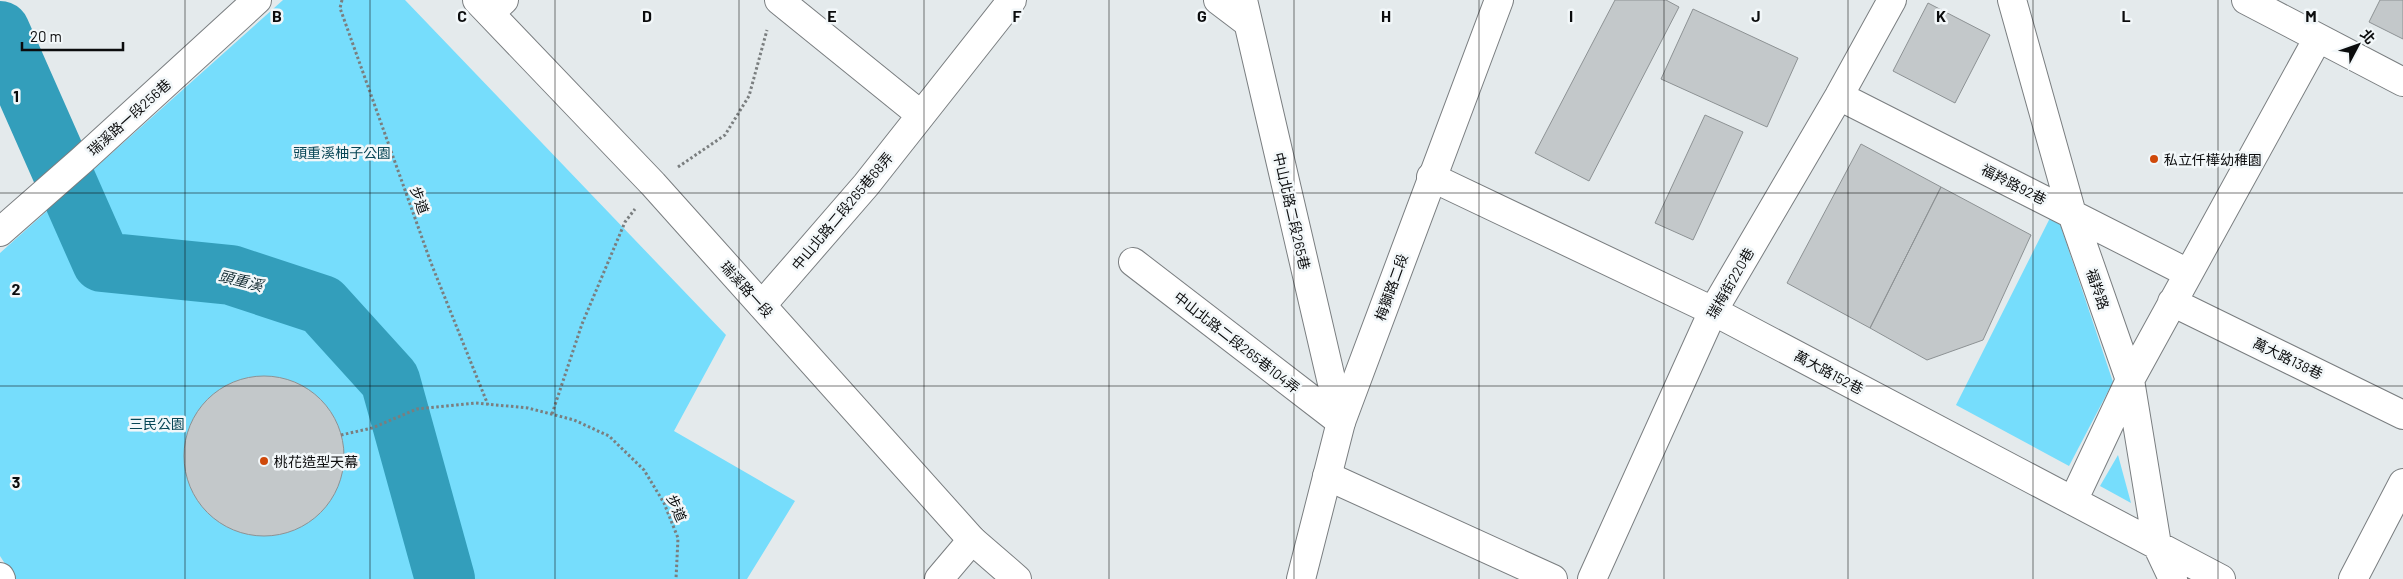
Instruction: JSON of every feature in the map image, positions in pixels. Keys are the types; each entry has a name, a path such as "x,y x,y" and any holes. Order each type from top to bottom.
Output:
{"street":[{"name":"瑞溪路一段256巷","path":"0,232 82,160 257,0"},
{"name":"中山北路二段265巷68弄","path":"762,305 866,185 1012,0"},
{"path":"1218,0 1245,11"},
{"name":"梅獅路二段","path":"1301,579 1341,422 1498,0"},
{"name":"瑞梅街220巷","path":"1592,579 1713,311 1839,96 1892,0"},
{"name":"福羚路","path":"2012,0 2072,214 2130,380 2158,545 2173,579"},
{"path":"2246,0 2403,82"},
{"name":"瑞溪路一段","path":"490,4 972,540 1017,579"},
{"name":"中山北路二段265巷","path":"1245,11 1341,422"},
{"path":"774,12 921,115"},
{"path":"2074,501 2130,380 2318,38"},
{"name":"福羚路92巷","path":"1839,96 2188,273"},
{"name":"萬大路152巷","path":"1431,177 1713,311 2221,579"},
{"name":"中山北路二段265巷104弄","path":"1133,262 1341,422"},
{"name":"萬大路138巷","path":"2172,302 2403,415"},
{"path":"1327,476 1553,579"},
{"path":"2353,579 2403,483"},
{"path":"939,579 972,540"}],"path":[{"name":"步道","path":"342,0 340,8 431,263 488,404"},
{"path":"552,414 582,324 625,222 653,184 725,135 749,96 774,12"},
{"name":"步道","path":"341,435 372,428 418,409 476,404 528,408 574,420 609,436 644,470 664,503 678,538 676,579"}],"green space":[{"name":"頭重溪柚子公園","path":"283,0 405,0 726,335 674,431 795,501 747,579 15,579 0,556 0,253"},
{"path":"2050,218 2060,224 2113,382 2069,466 1956,405"},
{"path":"2118,455 2131,503 2100,486"}],"building":[{"path":"1615,0 1666,0 1679,7 1589,181 1535,153"},
{"path":"2380,0 2403,0 2403,39 2369,22"},
{"path":"1928,3 1990,35 1955,103 1893,71"},
{"path":"1693,9 1798,58 1767,127 1661,79"},
{"path":"1705,115 1743,132 1693,240 1655,223"},
{"path":"1861,144 1941,187 1870,328 1787,283"},
{"path":"1941,187 2031,235 1983,340 1927,360 1870,328"},
{"name":"桃花造型天幕","path":"256,376 272,376 302,385 321,399 338,425 344,448 344,464 338,487 321,513 302,527 287,533 272,536 256,536 226,527 202,507 193,494 187,479 184,464 184,448 193,418 213,394 226,385 241,379"}],"waterway":[{"name":"頭重溪","path":"0,31 102,262 231,275 322,305 390,380 445,579"}],"place":[{"name":"私立仟樺幼稚園","path":"2154,159"},
{"name":"桃花造型天幕","path":"264,461"}],"park label":[{"name":"三民公園","path":"157,423"}]}
